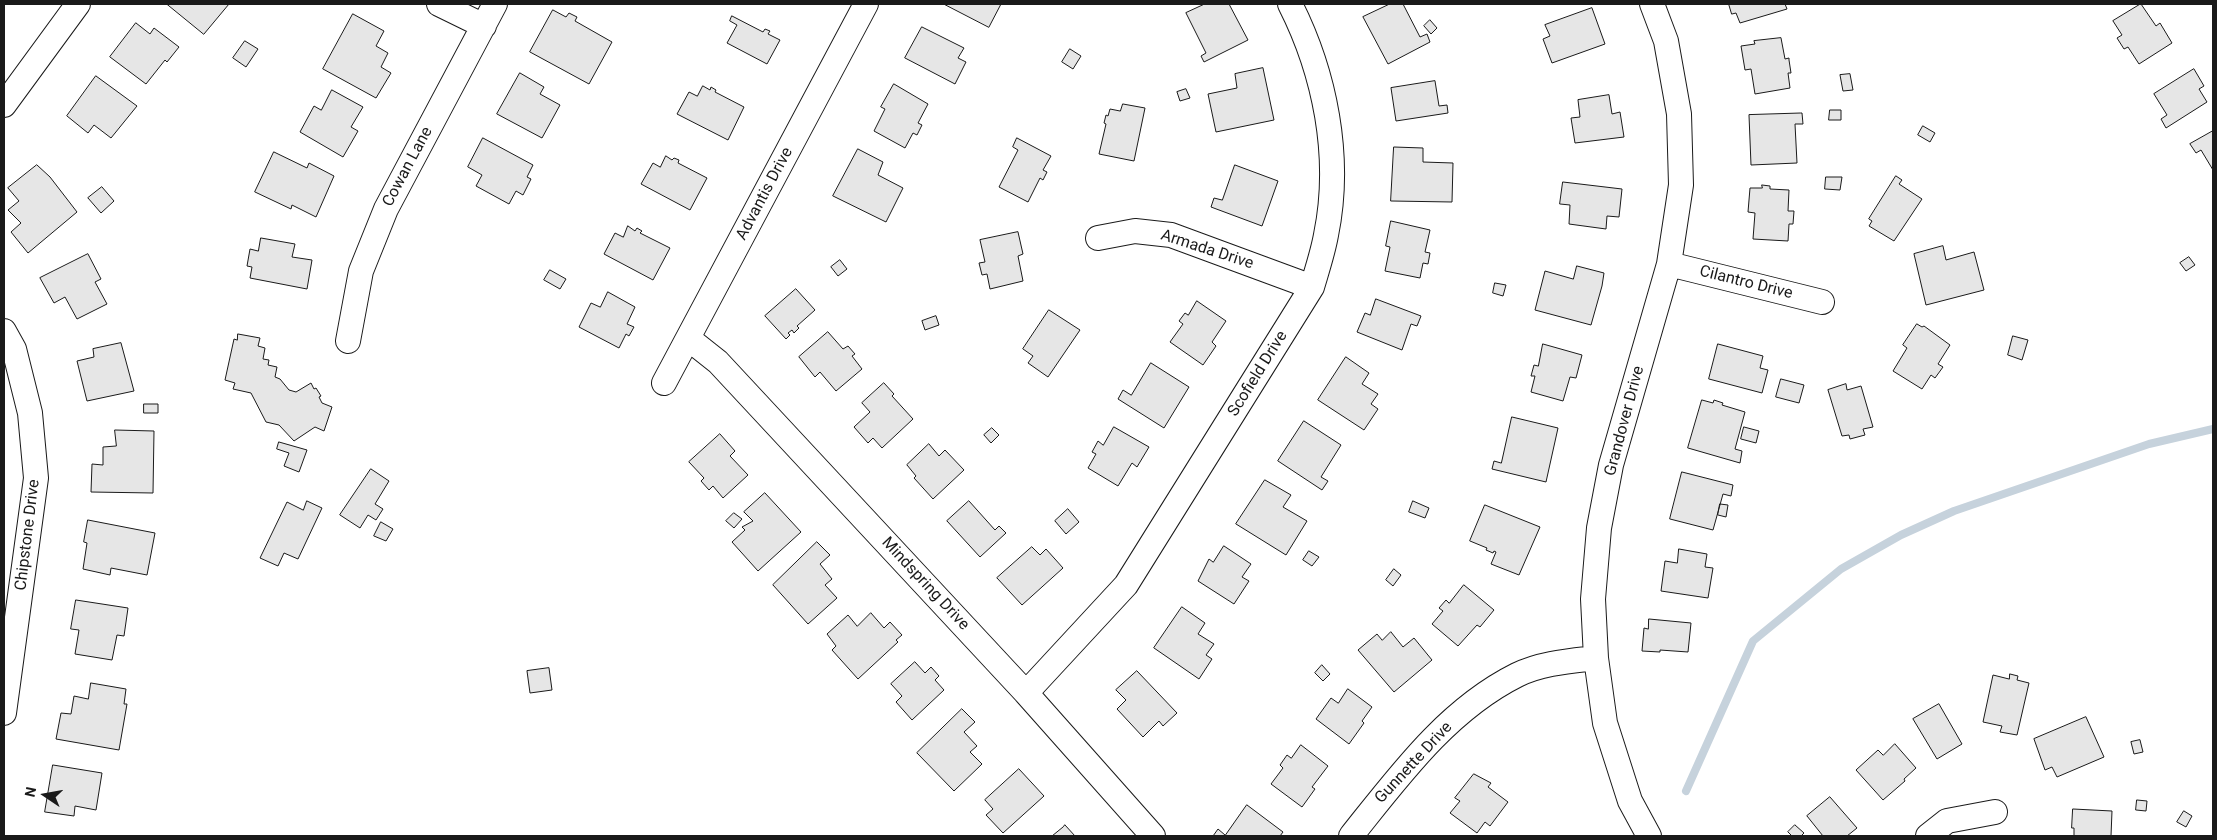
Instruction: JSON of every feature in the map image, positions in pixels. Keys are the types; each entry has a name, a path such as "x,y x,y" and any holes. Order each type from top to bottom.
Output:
{"street":[{"path":"4,105 78,4"},
{"path":"439,4 484,26"},
{"name":"Cowan Lane","path":"348,341 362,271 386,209 495,4"},
{"name":"Advantis Drive","path":"664,383 866,4"},
{"name":"Scofield Drive","path":"1026,693 1126,586 1312,287 1326,234 1331,190 1330,135 1322,86 1301,26 1290,4"},
{"name":"Grandover Drive","path":"1649,836 1630,801 1608,731 1596,658 1593,599 1599,528 1611,465 1669,264 1682,186 1679,114 1666,41 1652,4"},
{"name":"Armada Drive","path":"1098,238 1135,231 1171,235 1312,287"},
{"name":"Cilantro Drive","path":"1669,264 1822,302"},
{"name":"Chipstone Drive","path":"4,331 14,349 30,413 36,478 4,712"},
{"name":"Mindspring Drive","path":"688,339 718,362 1026,693 1153,836"},
{"name":"Gunnette Drive","path":"1350,836 1436,734 1475,702 1518,674 1556,663 1596,658"},
{"path":"1928,836 1947,821 1995,812"}],"building":[{"path":"167,4 229,4 204,34"},
{"path":"944,4 1001,4 989,27"},
{"path":"1205,4 1229,4 1248,40 1204,62 1201,56 1206,53 1186,13"},
{"path":"1390,4 1403,4 1420,37 1427,34 1430,42 1388,64 1363,17"},
{"path":"1729,4 1785,4 1787,9 1740,23 1736,13 1732,14"},
{"path":"2141,4 2156,26 2160,23 2172,43 2139,64 2128,47 2124,49 2117,38 2122,35 2113,21"},
{"path":"1592,8 1605,44 1552,63 1543,39 1550,36 1545,25"},
{"path":"553,10 566,17 569,13 577,17 575,21 612,42 589,84 530,52"},
{"path":"353,14 384,31 376,46 388,53 381,67 391,73 376,98 323,69"},
{"path":"732,16 763,32 765,29 770,31 768,34 780,40 767,64 727,43 737,25 730,21"},
{"path":"1430,20 1437,28 1431,34 1424,26"},
{"path":"136,23 150,34 154,28 179,47 167,62 165,60 146,84 110,57"},
{"path":"922,27 964,48 958,58 966,62 955,84 905,58"},
{"path":"1781,38 1785,59 1789,58 1790,88 1755,94 1751,69 1745,70 1741,46 1755,44 1754,41"},
{"path":"245,41 258,49 246,67 233,58"},
{"path":"1070,49 1081,56 1073,69 1062,62"},
{"path":"1263,68 1274,120 1216,132 1208,94 1237,88 1235,74"},
{"path":"2194,69 2204,86 2199,89 2207,102 2166,128 2161,119 2167,115 2154,94"},
{"path":"520,73 544,87 540,94 560,105 542,138 497,114"},
{"path":"1850,74 1853,90 1843,91 1840,75"},
{"path":"96,76 137,106 111,138 94,125 88,133 67,116"},
{"path":"1435,81 1439,106 1447,105 1448,113 1396,121 1391,88"},
{"path":"894,84 928,104 918,123 922,125 917,135 913,133 905,148 874,131 885,109 881,107"},
{"path":"703,86 710,90 711,87 716,90 715,92 744,107 728,140 677,114 689,92 697,96"},
{"path":"1186,89 1190,98 1180,101 1177,92"},
{"path":"332,90 363,107 351,127 358,131 343,157 300,132 314,106 321,110"},
{"path":"1609,95 1612,114 1620,112 1624,137 1575,143 1571,118 1580,117 1578,100"},
{"path":"1123,104 1145,108 1134,161 1099,154 1106,124 1104,123 1106,115 1108,116 1110,109 1120,111"},
{"path":"1830,110 1841,110 1841,120 1829,120"},
{"path":"1802,113 1803,124 1795,124 1797,163 1751,165 1749,115"},
{"path":"1923,126 1935,133 1930,142 1918,135"},
{"path":"2213,131 2213,170 2201,150 2196,153 2190,144"},
{"path":"483,138 533,165 527,177 531,179 523,195 516,191 509,204 476,186 482,175 468,167"},
{"path":"1017,138 1051,156 1043,170 1047,172 1043,180 1040,178 1028,202 999,187 1018,150 1013,147"},
{"path":"1394,147 1423,148 1423,162 1453,163 1452,202 1391,201"},
{"path":"858,149 883,162 878,175 903,188 886,222 833,196"},
{"path":"274,152 307,168 309,163 334,176 316,217 292,205 291,209 255,192"},
{"path":"666,156 672,160 674,158 679,160 678,163 707,178 690,210 641,184 653,163 660,167"},
{"path":"37,165 50,177 77,212 28,253 11,232 21,223 8,210 19,201 8,188"},
{"path":"1235,165 1278,181 1262,226 1211,207 1214,198 1222,200"},
{"path":"1896,176 1902,180 1899,184 1922,199 1894,241 1869,226 1872,221 1869,219"},
{"path":"1826,177 1842,177 1840,190 1825,189"},
{"path":"1563,182 1622,189 1619,217 1607,216 1606,229 1569,224 1570,205 1560,204"},
{"path":"1762,185 1770,186 1770,189 1789,190 1788,211 1794,211 1793,224 1789,224 1788,241 1753,239 1755,213 1748,212 1750,188 1762,188"},
{"path":"102,187 114,201 101,213 88,198"},
{"path":"1391,221 1430,230 1425,252 1430,253 1428,264 1423,263 1420,278 1385,271 1390,247 1386,246"},
{"path":"628,226 635,231 637,228 642,231 640,233 670,248 653,280 604,254 615,233 623,237"},
{"path":"1018,232 1023,254 1018,256 1023,281 990,289 987,274 982,275 979,263 985,262 980,240"},
{"path":"261,238 295,244 292,257 312,260 307,289 250,278 252,267 247,266 250,249 258,251"},
{"path":"1943,246 1946,260 1974,252 1984,290 1926,305 1914,254"},
{"path":"88,254 101,279 95,282 107,304 77,319 65,297 54,303 40,278"},
{"path":"2189,257 2195,265 2186,271 2180,263"},
{"path":"840,260 847,269 838,276 831,267"},
{"path":"1577,266 1604,273 1591,325 1535,310 1545,271 1573,279"},
{"path":"550,270 566,279 560,289 544,280"},
{"path":"1495,283 1506,285 1503,296 1493,293"},
{"path":"796,289 815,310 797,326 799,328 794,333 792,330 788,333 790,335 786,339 765,316"},
{"path":"608,292 635,307 627,324 634,327 629,336 626,334 619,348 579,327 591,303 600,307"},
{"path":"1376,299 1421,316 1417,326 1411,324 1402,350 1357,332 1365,313 1370,315"},
{"path":"1197,301 1226,321 1212,342 1216,346 1203,365 1170,342 1183,324 1179,321 1185,313 1188,315"},
{"path":"1049,310 1080,330 1048,377 1028,363 1033,356 1023,349"},
{"path":"936,316 939,325 925,330 922,321"},
{"path":"1917,324 1922,327 1924,326 1950,345 1938,364 1943,367 1935,378 1931,375 1922,389 1893,371 1907,348 1903,345"},
{"path":"828,332 843,349 848,346 855,354 852,356 862,369 836,391 820,372 815,377 799,357"},
{"path":"238,334 260,338 258,346 265,348 263,359 269,360 268,365 277,367 275,377 280,379 289,390 296,392 311,383 314,389 316,388 321,396 319,397 322,403 332,407 324,431 315,427 294,441 279,425 266,422 251,393 233,389 235,383 225,380 234,339 237,340"},
{"path":"2013,336 2028,340 2022,360 2008,355"},
{"path":"121,343 134,391 87,401 77,361 94,357 93,349"},
{"path":"1543,344 1582,355 1576,378 1570,377 1563,401 1531,392 1535,376 1531,376 1534,365 1538,366"},
{"path":"1718,344 1763,356 1760,368 1768,370 1762,393 1709,379"},
{"path":"1346,357 1369,373 1362,384 1378,394 1371,404 1378,409 1364,430 1318,400"},
{"path":"1151,363 1189,387 1164,428 1118,399 1123,390 1131,395"},
{"path":"1781,379 1804,385 1799,403 1776,397"},
{"path":"884,383 894,394 892,396 913,419 882,448 873,438 868,443 854,427 870,412 862,403"},
{"path":"1846,384 1847,390 1861,386 1873,427 1863,429 1865,435 1850,439 1849,435 1842,436 1828,390"},
{"path":"1702,400 1713,403 1714,400 1723,403 1722,405 1745,412 1735,449 1742,451 1740,463 1688,448"},
{"path":"144,404 158,404 158,413 144,413"},
{"path":"1512,417 1558,428 1546,482 1492,469 1494,461 1501,463"},
{"path":"1304,421 1341,445 1321,477 1328,481 1322,490 1278,461"},
{"path":"1114,427 1149,447 1137,467 1132,463 1118,486 1088,468 1096,454 1092,452 1098,441 1103,445"},
{"path":"1744,427 1759,431 1756,443 1741,439"},
{"path":"992,428 999,435 991,443 984,435"},
{"path":"115,430 154,431 153,493 91,492 92,464 103,465 103,447 116,446"},
{"path":"720,434 735,451 730,456 748,475 723,498 713,486 709,490 701,481 704,478 689,462"},
{"path":"279,442 307,450 299,472 284,466 289,453 277,449"},
{"path":"929,444 939,456 945,450 964,470 933,499 914,478 916,476 907,465"},
{"path":"371,469 389,481 375,504 383,509 376,520 368,515 360,528 340,515"},
{"path":"1682,472 1733,485 1731,496 1723,494 1713,530 1670,519"},
{"path":"1265,480 1291,495 1283,507 1307,521 1286,555 1236,524"},
{"path":"765,493 801,532 758,571 732,542 745,530 742,527 753,521 744,512"},
{"path":"307,501 322,508 298,559 284,553 278,566 260,558 287,502 303,510"},
{"path":"969,501 995,530 999,526 1006,533 980,557 947,521"},
{"path":"1413,501 1429,508 1425,518 1409,512"},
{"path":"1720,504 1728,505 1726,517 1718,515"},
{"path":"1485,505 1540,527 1519,575 1491,564 1496,552 1494,551 1493,553 1486,550 1487,548 1470,541"},
{"path":"1068,509 1079,522 1066,534 1055,521"},
{"path":"734,513 742,519 734,528 726,521"},
{"path":"88,520 155,533 147,575 111,568 110,575 83,569 87,543 84,542"},
{"path":"381,522 393,529 386,541 374,536"},
{"path":"817,542 830,555 820,564 832,579 825,585 837,598 808,624 773,585"},
{"path":"1224,546 1251,564 1242,577 1249,581 1234,604 1198,581 1209,559 1213,562"},
{"path":"1032,547 1040,555 1046,549 1063,568 1022,605 997,578"},
{"path":"1679,549 1707,554 1705,567 1713,568 1708,598 1661,591 1665,561 1677,563"},
{"path":"1309,551 1319,557 1312,566 1303,560"},
{"path":"1394,569 1401,575 1393,586 1386,580"},
{"path":"1464,585 1494,610 1480,627 1477,625 1458,646 1432,624 1443,611 1439,608 1446,600 1449,603"},
{"path":"76,600 128,608 124,636 117,635 112,660 75,654 79,630 71,629"},
{"path":"1182,607 1205,623 1198,634 1214,644 1206,655 1212,659 1199,679 1154,648"},
{"path":"871,613 884,628 890,622 902,635 896,640 898,642 858,679 832,650 836,646 827,634 848,615 857,626"},
{"path":"1649,619 1691,623 1688,652 1642,651 1644,628 1648,629"},
{"path":"1391,632 1403,647 1414,638 1432,660 1394,692 1358,650 1377,634 1382,640"},
{"path":"915,662 925,673 931,667 939,676 935,680 944,690 912,720 896,702 902,696 891,684"},
{"path":"1322,665 1330,674 1323,681 1315,673"},
{"path":"549,668 552,690 530,693 527,671"},
{"path":"1137,671 1177,713 1163,726 1159,721 1143,737 1117,709 1126,700 1116,690"},
{"path":"2010,674 2018,676 2017,680 2029,683 2017,735 2000,732 2002,726 1983,722 1993,675 2009,679"},
{"path":"91,683 126,689 124,704 127,704 119,750 56,739 61,713 71,714 74,696 88,699"},
{"path":"1348,689 1372,707 1362,721 1364,723 1349,744 1316,719 1331,698 1338,703"},
{"path":"1939,704 1962,744 1937,759 1913,719"},
{"path":"962,709 975,722 964,732 977,746 970,752 982,764 954,791 917,753"},
{"path":"2086,717 2104,757 2057,777 2052,767 2045,770 2034,739"},
{"path":"2140,740 2143,752 2134,754 2131,742"},
{"path":"1895,744 1916,768 1904,779 1905,781 1883,800 1856,770 1878,750 1883,755"},
{"path":"1301,745 1328,766 1312,787 1315,789 1302,807 1271,784 1283,768 1280,765 1287,755 1291,758"},
{"path":"53,765 102,773 96,810 75,806 74,816 45,812"},
{"path":"1019,769 1044,796 1003,833 986,815 993,809 985,800"},
{"path":"1474,774 1491,783 1488,787 1508,802 1490,826 1485,822 1477,833 1450,813 1460,801 1455,798"},
{"path":"1830,797 1857,828 1847,836 1823,836 1807,816"},
{"path":"2137,800 2147,801 2146,811 2136,810"},
{"path":"1247,805 1283,832 1280,836 1213,836 1218,829 1225,835"},
{"path":"2073,809 2112,811 2111,836 2074,836 2074,828 2072,828"},
{"path":"2184,811 2192,816 2186,827 2177,822"},
{"path":"1065,825 1075,836 1052,836 1063,827"},
{"path":"1795,825 1804,833 1801,836 1792,836 1788,832"}],"waterway":[{"path":"1686,791 1753,641 1841,569 1901,535 1954,511 2149,444 2213,429"}]}
